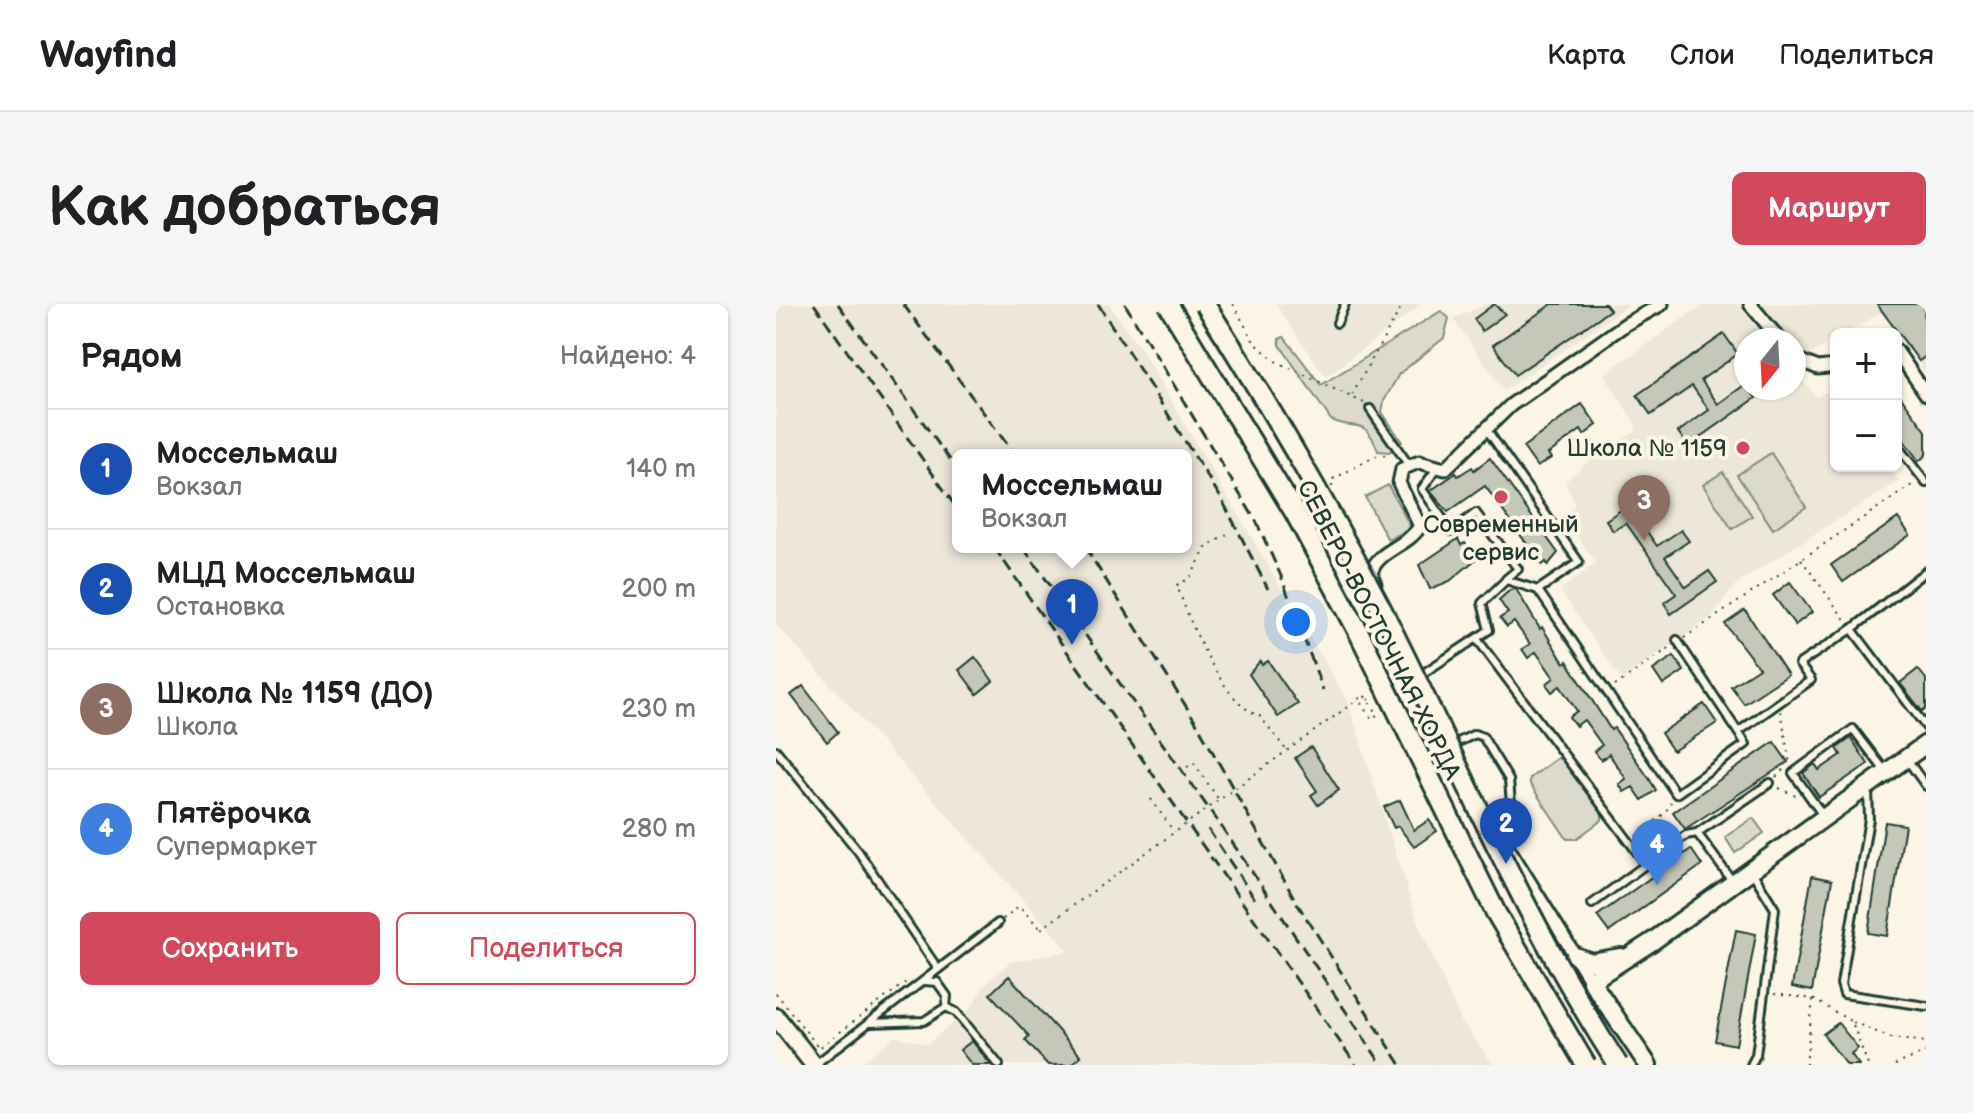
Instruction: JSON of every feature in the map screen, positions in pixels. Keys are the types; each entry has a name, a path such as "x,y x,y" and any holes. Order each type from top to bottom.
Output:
{"main road":[{"name":"СЕВЕРО-ВОСТОЧНАЯ ХОРДА","path":"1168,304 1232,404 1295,513 1358,631 1496,913 1586,1065"},
{"name":"СЕВЕРО-ВОСТОЧНАЯ ХОРДА","path":"1205,304 1317,489 1381,610 1509,877 1618,1065"}],"street":[{"path":"1648,1065 1575,956 1494,824 1452,745 1371,573 1376,562 1420,526 1399,483 1402,469 1419,462 1445,469 1511,405 1626,324 1662,304"},
{"path":"1750,304 1770,328"},
{"path":"1902,359 1926,394"},
{"path":"1806,363 1818,368 1830,367"},
{"path":"1591,981 1734,883 1821,812 1868,786 1926,744"},
{"path":"1575,956 1592,962 1631,956"},
{"path":"776,1017 814,1065"}],"lane":[{"path":"1337,323 1345,304"},
{"path":"1368,407 1408,464"},
{"path":"1487,430 1579,562 1538,590"},
{"path":"1902,451 1925,478"},
{"path":"1420,677 1489,630 1482,603 1518,569 1476,513 1451,531 1422,489 1437,468"},
{"path":"1738,732 1811,680 1799,664 1852,629 1926,571"},
{"path":"1506,580 1538,590 1676,794 1746,744 1678,641"},
{"path":"1852,629 1926,727"},
{"path":"1477,639 1646,864"},
{"path":"1821,812 1793,773 1853,729 1886,773"},
{"path":"1452,745 1475,734 1483,737 1509,780 1511,804 1494,824"},
{"path":"776,750 858,851 938,969"},
{"path":"1906,758 1926,786"},
{"path":"1592,904 1686,835 1697,833 1770,783"},
{"path":"1868,786 1869,819 1841,984 1844,994 1926,1006"},
{"path":"1697,833 1734,883"},
{"path":"1751,870 1775,909 1756,1055 1751,1065"},
{"path":"814,1065 1001,921"},
{"path":"923,981 937,982 947,996 946,1007"},
{"path":"868,1023 924,1021 946,1007"},
{"path":"946,1007 956,1012 999,1065"}],"path":[{"path":"1233,304 1254,342 1275,361 1352,396 1368,407"},
{"path":"1352,396 1403,304"},
{"path":"1607,691 1925,478"},
{"path":"1227,535 1207,546 1190,578 1177,585 1202,644 1236,701 1250,713 1259,715 1287,751"},
{"path":"1801,559 1852,629"},
{"path":"1001,921 1019,906 1041,929 1364,695 1378,714 1372,719 1361,704"},
{"path":"1779,703 1791,763 1770,783 1821,812"},
{"path":"1187,767 1194,763 1219,800"},
{"path":"1628,842 1665,813 1676,794"},
{"path":"1151,799 1174,832"},
{"path":"776,993 819,1048 908,981"},
{"path":"1764,992 1813,999 1852,1022 1891,1038 1926,1042"},
{"path":"1806,1065 1813,999"},
{"path":"1852,1022 1868,1065"},
{"path":"1895,1065 1926,1052"}],"shaded area":[{"path":"776,304 1109,304 1140,348 1347,700 1419,926 1461,1021 1494,1065 859,1065 895,1036 927,1044 971,1008 984,985 1010,962 1069,951 776,624"},
{"path":"1275,304 1422,304 1326,377"},
{"path":"1486,304 1630,304 1504,391 1453,319"},
{"path":"1704,304 1738,304 1757,328 1734,328 1734,400 1806,400 1806,384 1817,397 1830,390 1830,472 1892,472 1899,481 1737,583 1711,617 1624,678 1619,677 1562,593 1562,589 1596,563 1565,518 1575,504 1565,482 1591,459 1636,431 1634,422 1604,374"},
{"path":"1760,304 1926,304 1926,374 1902,341 1902,328 1892,328 1881,313 1855,328 1830,328 1830,342 1806,356 1806,328 1779,328"},
{"path":"1441,311 1449,318 1444,338 1399,374 1384,401 1382,412 1402,442 1389,452 1378,451 1364,428 1331,420 1280,345 1279,339 1284,337 1321,385"},
{"path":"1771,453 1806,507 1773,529 1737,475"},
{"path":"1723,472 1752,516 1732,529 1703,485"},
{"path":"1388,485 1411,528 1388,540 1365,497"},
{"path":"1557,758 1564,760 1602,814 1602,820 1576,839 1567,839 1530,784 1530,778"},
{"path":"1753,818 1764,833 1735,853 1725,837"}],"building":[{"path":"1494,304 1505,314 1482,331 1474,319"},
{"path":"1552,304 1605,304 1610,310 1515,375 1493,345"},
{"path":"1877,304 1924,304 1926,356 1919,361 1902,338 1902,328 1895,328"},
{"path":"1724,334 1734,348 1734,357 1701,380 1718,404 1734,393 1734,400 1753,400 1688,446 1678,432 1709,410 1692,386 1651,415 1637,395"},
{"path":"1902,398 1926,431 1926,455 1919,461 1902,438"},
{"path":"1582,404 1597,425 1584,435 1581,430 1548,454 1551,458 1537,467 1523,447"},
{"path":"1490,458 1558,553 1548,565 1546,562 1542,565 1485,486 1448,512 1430,491 1456,473 1458,476 1472,467 1474,470"},
{"path":"1652,489 1659,500 1636,516 1657,546 1681,530 1689,541 1665,557 1686,587 1709,571 1717,582 1671,614 1664,603 1676,594 1626,523 1613,531 1606,520"},
{"path":"1898,518 1910,535 1843,582 1831,565"},
{"path":"1458,539 1461,545 1465,543 1476,559 1450,581 1430,589 1419,565"},
{"path":"1790,582 1812,612 1795,625 1773,595"},
{"path":"1516,589 1540,629 1542,627 1564,663 1567,661 1611,730 1614,728 1656,790 1642,800 1633,787 1624,792 1619,784 1626,779 1609,754 1601,760 1594,751 1602,745 1584,720 1576,726 1569,717 1577,711 1560,686 1552,692 1546,684 1554,678 1536,652 1528,658 1522,649 1530,644 1514,622 1507,627 1500,618 1508,613 1499,600 1510,590"},
{"path":"1745,610 1788,675 1744,704 1731,686 1759,668 1725,624"},
{"path":"1674,656 1684,671 1663,685 1653,670"},
{"path":"975,657 993,681 977,694 959,670"},
{"path":"1260,661 1262,665 1268,661 1298,704 1278,717 1249,674"},
{"path":"1918,669 1926,679 1926,708 1922,711 1900,683"},
{"path":"803,686 838,732 827,742 791,695"},
{"path":"1704,704 1717,723 1673,751 1661,733"},
{"path":"1851,738 1868,764 1819,797 1803,773 1815,764 1819,770 1841,755 1837,748"},
{"path":"1774,742 1788,762 1685,829 1673,812"},
{"path":"1311,747 1339,790 1318,805 1311,795 1317,791 1295,758"},
{"path":"1400,800 1414,830 1429,820 1437,831 1414,847 1398,826 1394,828 1384,807"},
{"path":"1885,822 1905,825 1887,936 1868,933"},
{"path":"1691,849 1702,865 1609,932 1597,916"},
{"path":"1812,876 1832,880 1812,991 1792,987"},
{"path":"1736,930 1756,934 1736,1045 1715,1041"},
{"path":"1009,976 1081,1056 1071,1065 1048,1065 1025,1040 1029,1036 990,994"},
{"path":"1838,1023 1858,1048 1851,1054 1859,1065 1847,1065 1823,1034"},
{"path":"972,1041 991,1065 972,1065 960,1050"}],"railway":[{"path":"814,304 952,501"},
{"path":"838,304 952,463"},
{"path":"903,304 1011,449"},
{"path":"1098,304 1190,449"},
{"path":"1125,304 1256,521 1281,576 1323,690"},
{"path":"1192,452 1221,498 1268,589"},
{"path":"998,553 1356,1065"},
{"path":"1027,553 1219,823 1382,1065"},
{"path":"1089,553 1196,722 1298,905 1401,1065"},
{"path":"1208,829 1257,902"}],"place":[{"name":"Школа № 1159","path":"1743,448"},
{"name":"Современный сервис","path":"1501,497"},
{"name":"Школа № 1159 (ДО)","path":"1644,541"},
{"name":"Моссельмаш","path":"1072,645"},
{"name":"МЦД Моссельмаш","path":"1506,864"},
{"name":"Пятёрочка","path":"1657,885"}]}
